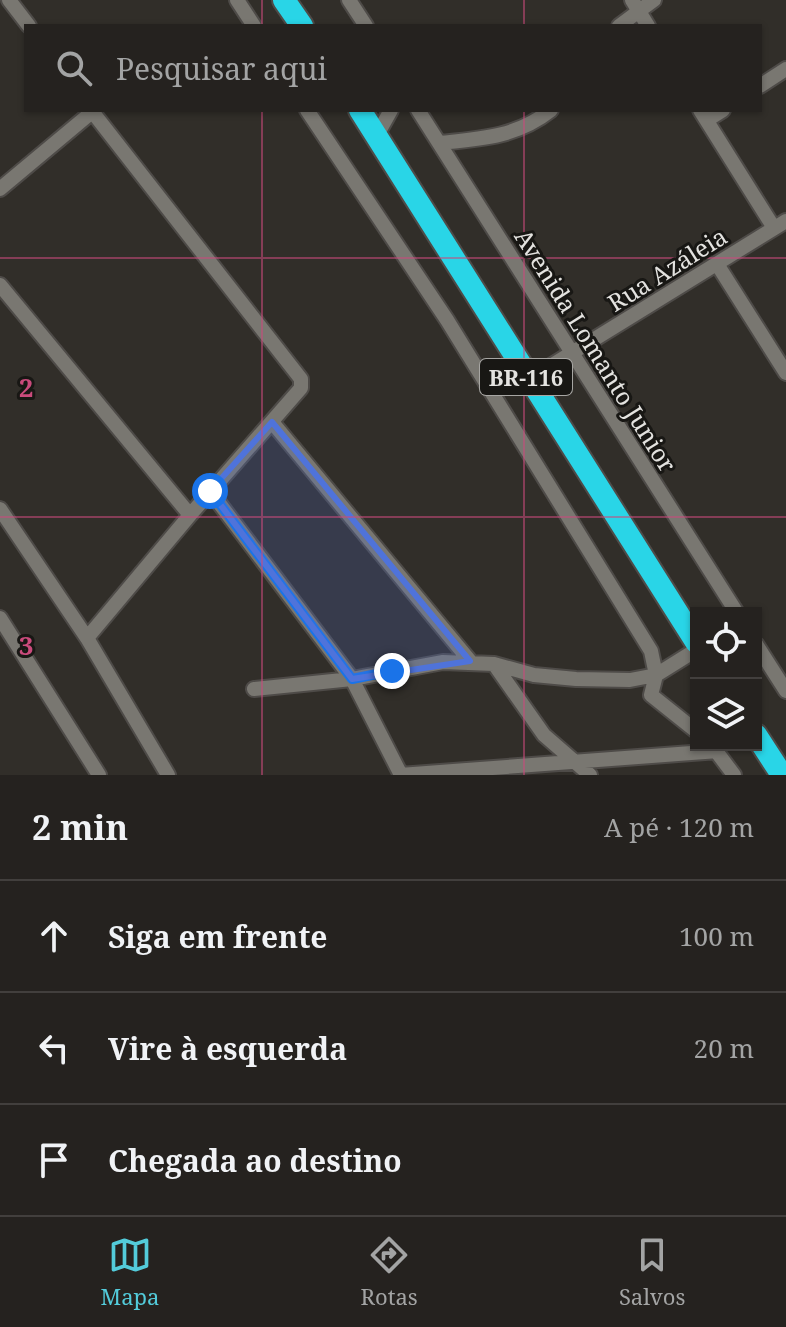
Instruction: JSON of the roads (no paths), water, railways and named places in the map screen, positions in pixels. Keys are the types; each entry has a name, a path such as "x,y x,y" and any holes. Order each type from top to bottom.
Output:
{"highway":[{"path":"284,0 301,24"},
{"name":"BR-116","path":"361,112 690,633"},
{"path":"762,744 782,775"}],"street":[{"path":"9,0 27,24"},
{"path":"237,0 253,24"},
{"path":"349,0 365,24"},
{"path":"621,24 635,5 654,0"},
{"path":"635,5 647,24"},
{"path":"762,85 786,69"},
{"path":"0,189 90,112"},
{"path":"87,638 301,388 299,375 92,112"},
{"path":"308,112 447,320 643,637 651,651 656,675 651,695 690,726"},
{"path":"377,135 390,112"},
{"name":"Avenida Lomanto Junior","path":"419,112 733,607"},
{"path":"439,143 497,137 527,127 548,112"},
{"path":"704,115 780,224"},
{"name":"Rua Azáleia","path":"528,380 780,224"},
{"path":"717,264 786,373"},
{"path":"0,285 190,515"},
{"path":"272,422 470,661"},
{"path":"210,491 352,679 401,775 690,750"},
{"path":"0,509 87,638 168,775"},
{"path":"0,618 99,775"},
{"path":"762,653 786,691"},
{"path":"254,689 352,679 443,662 470,661 534,675 630,680 656,675 690,654"},
{"path":"494,664 544,735 590,775"},
{"path":"717,751 734,775"}]}
